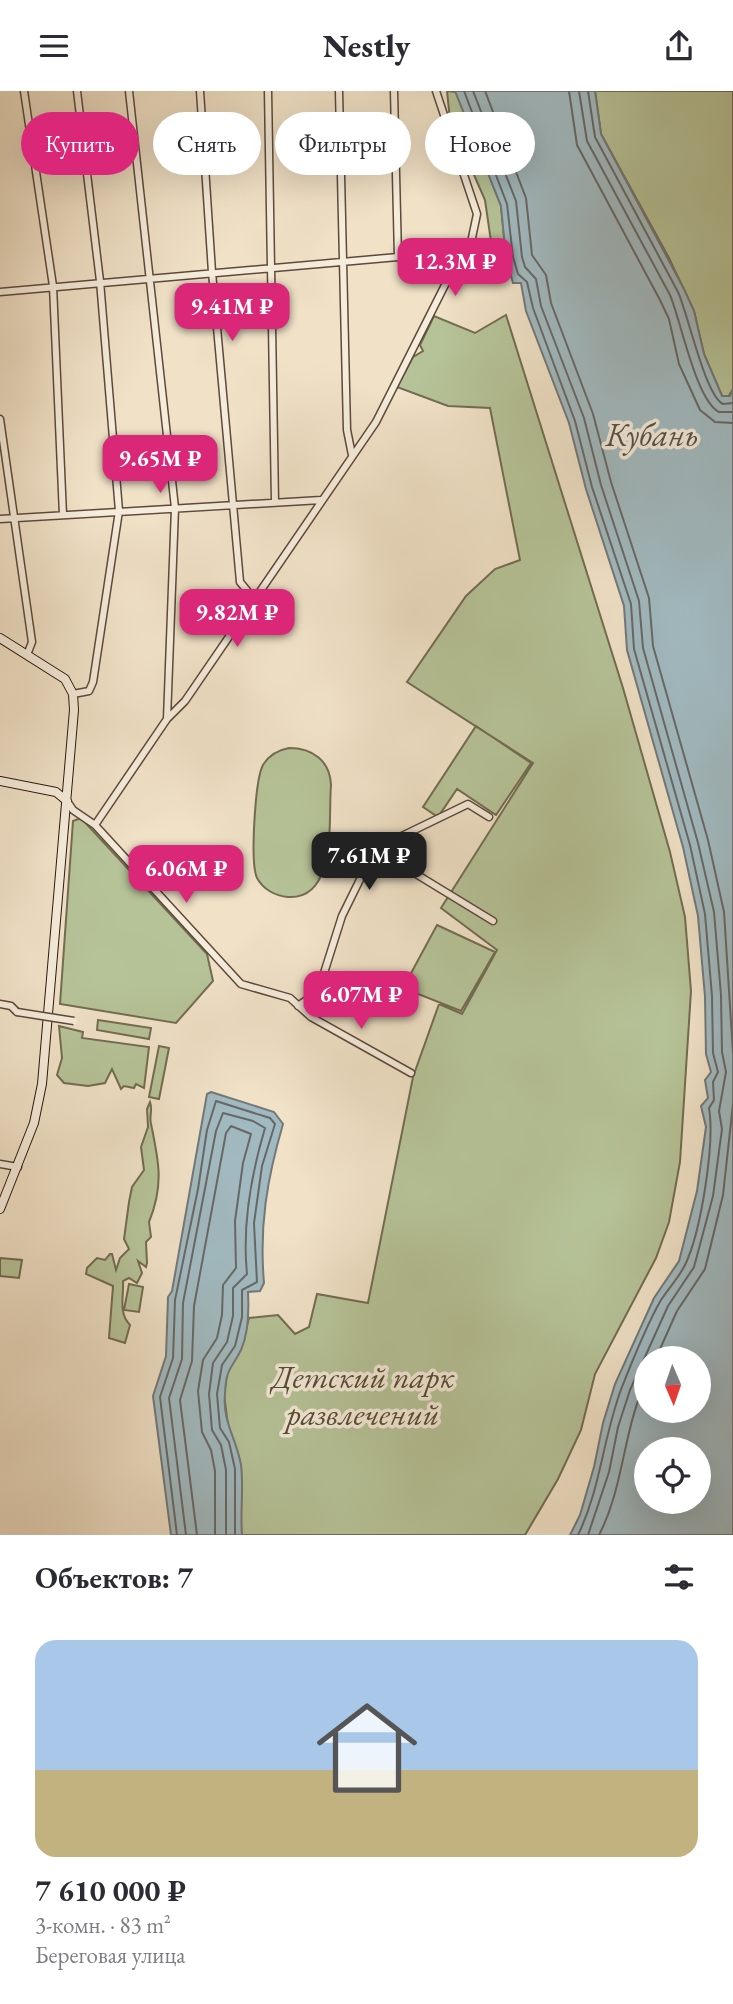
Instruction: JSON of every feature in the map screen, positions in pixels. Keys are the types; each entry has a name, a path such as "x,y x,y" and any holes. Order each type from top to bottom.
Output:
{"main road":[{"path":"0,638 65,679 73,694 74,710 42,1084 34,1123 0,1209"},
{"path":"0,781 56,792 67,801"}],"street":[{"path":"24,91 53,286 63,515"},
{"path":"73,694 89,691 93,682 119,511 100,281 77,91"},
{"path":"129,91 152,277 175,508 167,719"},
{"path":"200,91 212,272 240,582 255,600"},
{"path":"268,91 275,502"},
{"path":"339,91 347,430 352,455"},
{"path":"394,91 397,257"},
{"path":"95,825 167,719 185,701 376,422 449,277 465,271 477,213 436,91"},
{"path":"0,292 100,281 397,257 433,258 449,277"},
{"path":"0,419 32,642 27,655"},
{"path":"0,519 321,500"},
{"path":"67,801 95,825 241,984 290,998 311,1017 411,1073"},
{"path":"298,1006 318,992 342,916 376,849 468,804 489,817"},
{"path":"376,849 493,921"},
{"path":"0,1004 11,1006 17,1012 74,1021"},
{"path":"0,1164 18,1167"}],"green space":[{"path":"447,91 457,92 465,112 449,112"},
{"path":"595,91 733,91 733,389 728,397 722,396 704,354 694,311 669,258 601,134"},
{"path":"474,175 489,175 501,206 506,258 494,262 485,200"},
{"name":"Детский парк развлечений","path":"506,315 623,688 670,852 685,917 691,991 680,1162 669,1222 656,1258 595,1374 581,1430 558,1479 525,1535 242,1535 224,1394 228,1367 241,1349 249,1318 278,1315 295,1334 309,1327 317,1294 368,1303 413,1077 439,1004 462,1014 497,950 441,908 533,763 407,682 466,596 495,569 520,560 490,408 448,406 397,387 413,357 423,351 420,345 434,316 475,333"},
{"path":"476,726 531,763 496,815 457,789 438,817 423,807"},
{"path":"289,748 306,750 319,757 327,769 331,785 329,836 323,872 315,885 304,894 288,897 270,891 257,878 254,840 256,803 263,765 274,753"},
{"path":"81,818 207,954 213,981 176,1023 60,1004 73,821"},
{"path":"437,925 495,952 461,1011 403,988"},
{"path":"98,1020 151,1028 149,1039 97,1030"},
{"path":"59,1026 83,1032 82,1038 149,1047 144,1088 136,1084 134,1088 124,1086 121,1089 112,1069 105,1083 88,1086 64,1083 57,1075 62,1058"},
{"path":"159,1046 169,1048 159,1099 149,1097"},
{"path":"150,1102 159,1173 157,1196 149,1222 151,1237 146,1242 146,1267 138,1261 142,1273 137,1283 129,1278 123,1281 123,1310 130,1325 125,1343 109,1338 113,1286 86,1274 87,1268 97,1258 105,1260 110,1254 116,1270 120,1258 129,1249 124,1239 129,1202 132,1187 144,1170 141,1147 148,1127 147,1109"},
{"path":"0,1258 22,1260 19,1278 0,1276"},
{"path":"129,1284 143,1287 139,1312 124,1310"}],"water":[{"name":"Кубань","path":"455,91 595,91 601,134 684,289 694,311 704,354 722,396 730,396 733,389 733,1535 570,1535 580,1515 615,1384 654,1298 679,1261 697,1191 706,1127 701,1106 708,1098 705,1080 711,1072 706,1054 705,997 698,916 683,847 627,650 624,606 586,489 569,423 526,311 521,283 513,283 506,258 501,206 489,175 535,175 535,112 463,112"},
{"path":"211,1092 274,1112 283,1124 266,1203 264,1283 260,1291 248,1292 246,1336 228,1374 226,1385 226,1413 241,1465 242,1535 171,1535 153,1396 166,1356 168,1297 172,1291 207,1094"}]}
